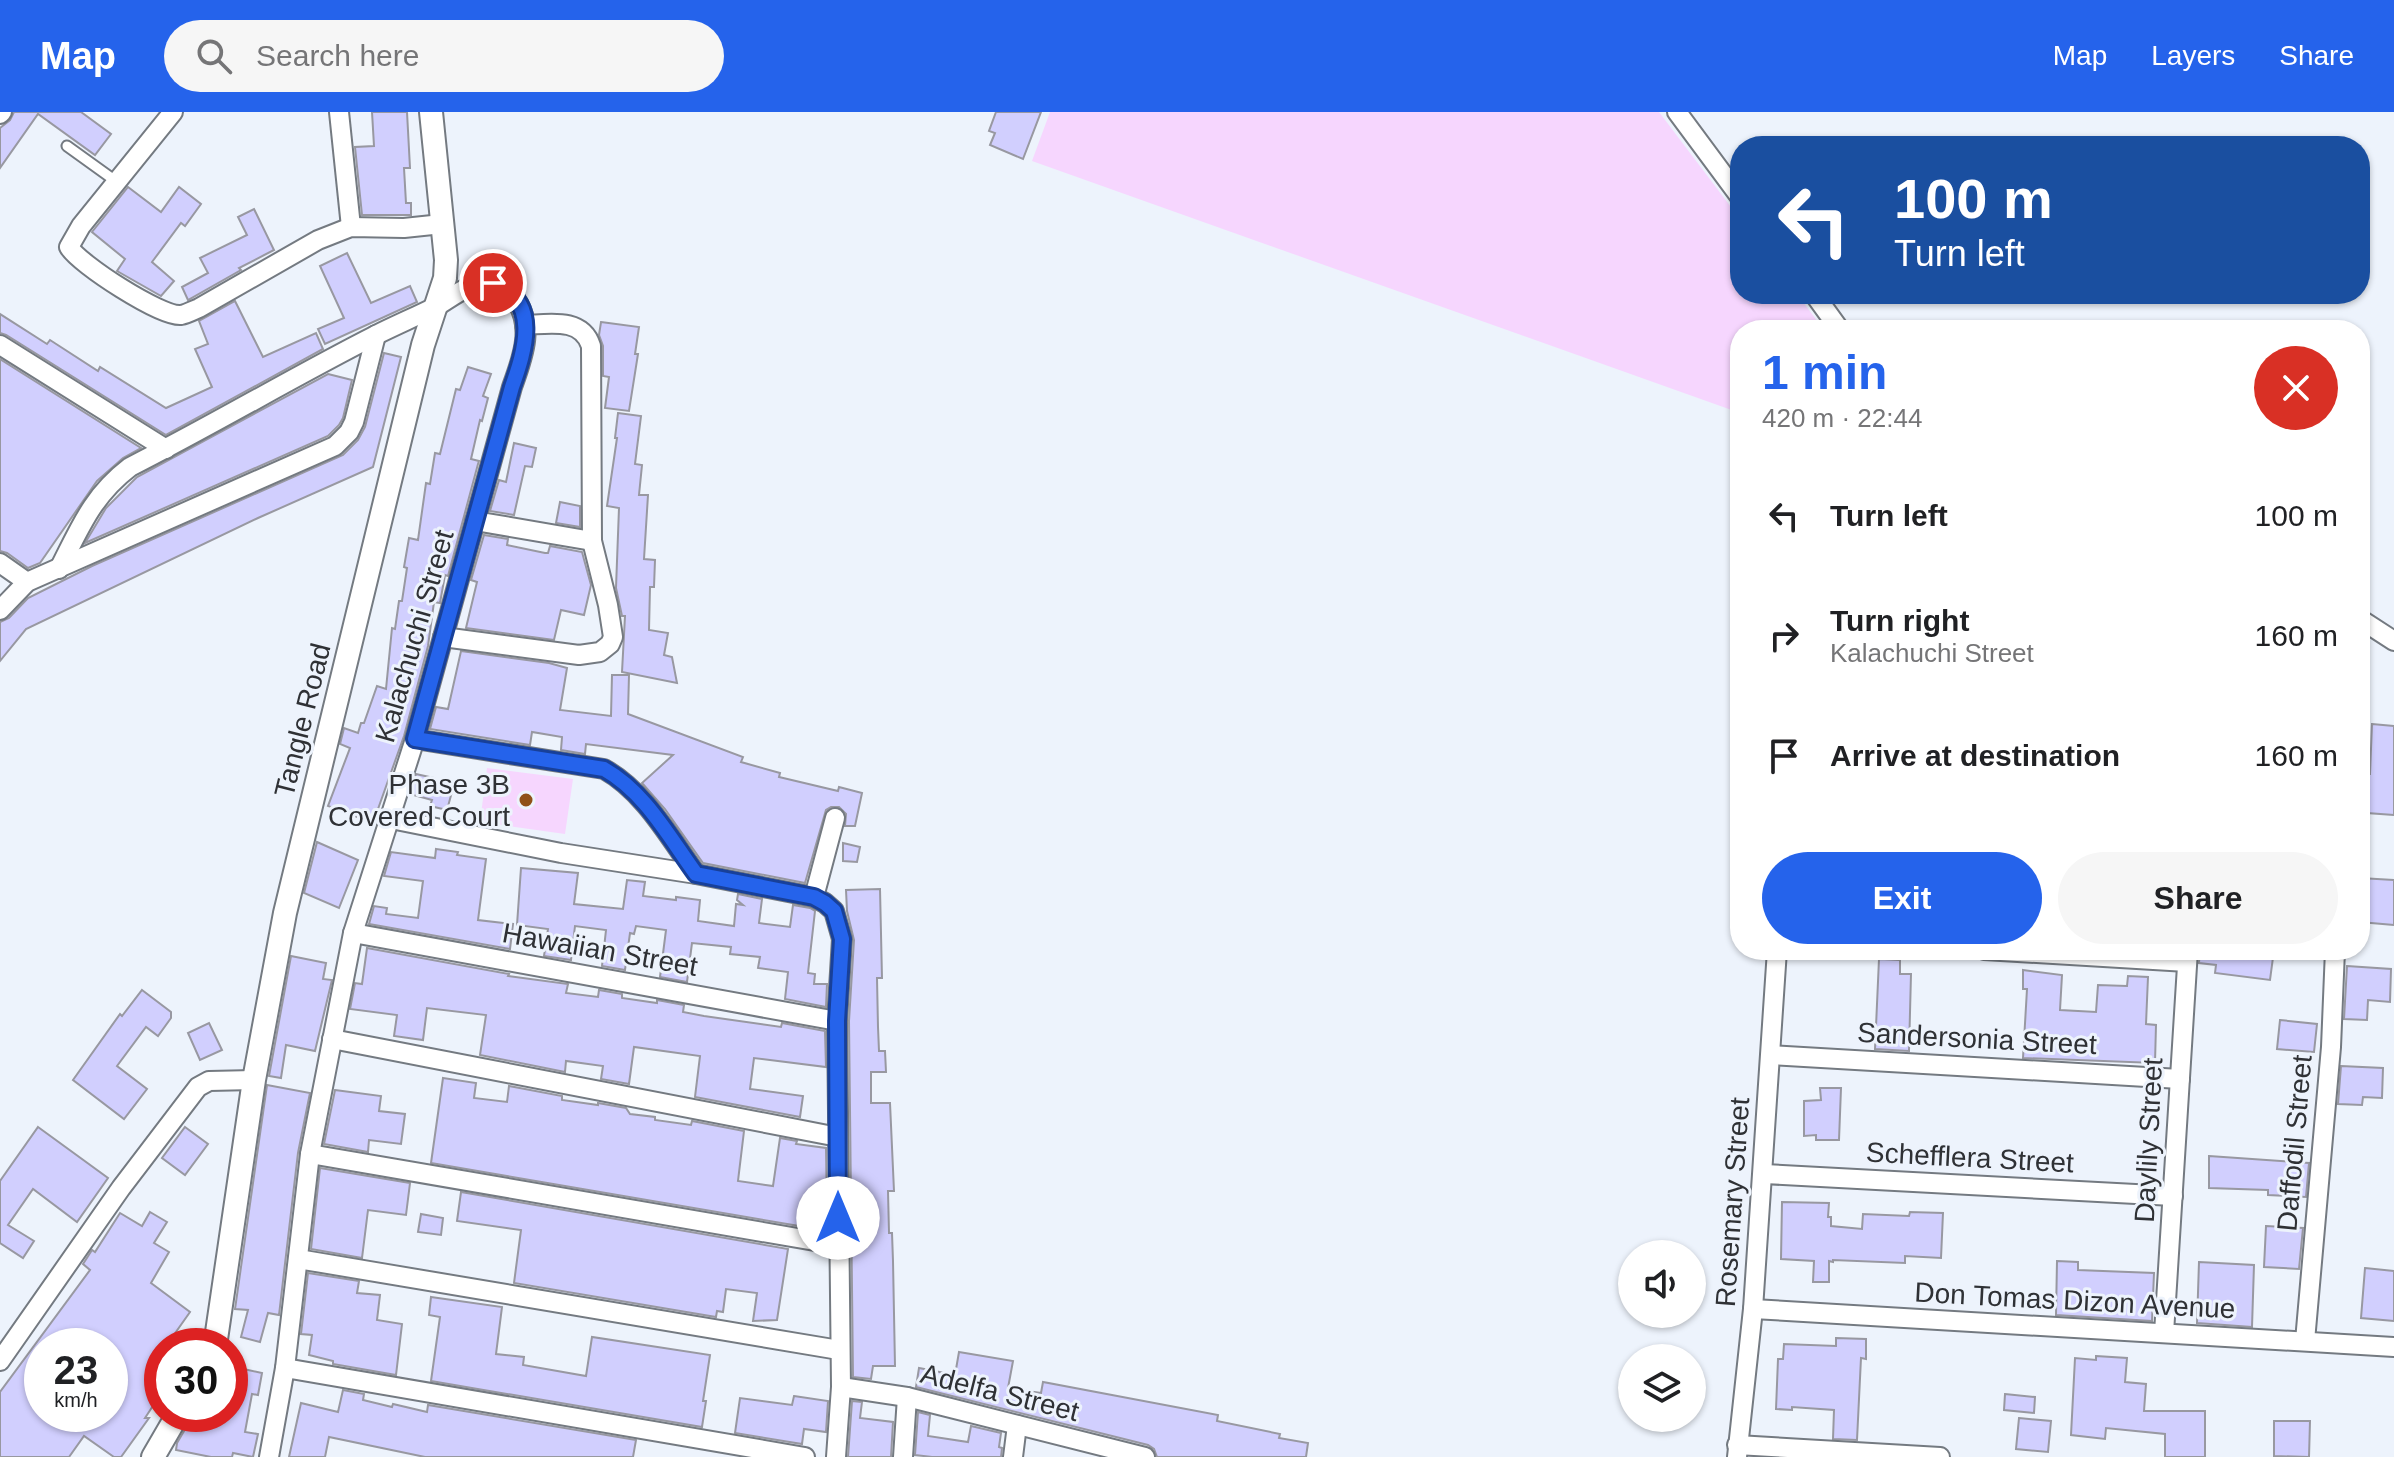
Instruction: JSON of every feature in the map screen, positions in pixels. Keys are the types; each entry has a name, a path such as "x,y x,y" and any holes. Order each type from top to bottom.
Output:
{"street":[{"path":"173,112 69,247 95,272 160,310 181,315 199,308 318,240 351,227 404,228 442,224"},
{"path":"339,112 351,227"},
{"name":"Tangle Road","path":"218,1328 254,1080 285,913 423,345 446,269 431,112"},
{"path":"1677,112 1730,184"},
{"path":"59,569 102,491 130,467 465,289 493,283 506,288 516,299 525,325 565,324 579,328 589,340 592,541 613,637 606,648 595,654 579,655 443,637"},
{"name":"Kalachuchi Street","path":"269,1457 285,1368 310,1154 353,933 415,739 525,350 525,325"},
{"path":"0,610 27,582 335,446 354,422 376,335"},
{"path":"0,345 166,449"},
{"path":"475,521 592,541"},
{"path":"0,563 27,582"},
{"path":"2370,625 2394,641"},
{"path":"415,739 604,769 636,794 696,874"},
{"path":"814,897 835,818"},
{"path":"391,819 561,853 696,874 814,897 834,911 842,939 837,1021 841,1387 836,1457"},
{"name":"Hawaiian Street","path":"353,933 837,1021"},
{"name":"Rosemary Street","path":"1737,1451 1764,1174 1776,960"},
{"name":"Daylily Street","path":"2164,1333 2188,960"},
{"name":"Daffodil Street","path":"2305,1341 2331,1047 2335,960"},
{"path":"332,1039 838,1137"},
{"name":"Sandersonia Street","path":"1771,1055 2180,1079"},
{"path":"0,1361 121,1188 198,1087 209,1081 254,1080"},
{"path":"310,1154 838,1245"},
{"name":"Schefflera Street","path":"1764,1174 2173,1196"},
{"path":"298,1259 839,1350"},
{"name":"Don Tomas Dizon Avenue","path":"1753,1309 2394,1347"},
{"path":"285,1368 805,1457"},
{"name":"Adelfa Street","path":"841,1387 907,1397 1133,1456"},
{"path":"903,1457 907,1397"},
{"path":"1013,1457 1017,1425"},
{"path":"153,1457 168,1432"},
{"path":"1737,1451 1940,1457"}],"lane":[{"path":"67,146 117,182"}],"shaded area":[{"path":"1050,112 1659,112 1730,206 1730,304 1804,304 1816,320 1730,320 1730,409 1032,161"},
{"name":"Phase 3B Covered Court","path":"487,768 573,779 565,834 480,822"}],"building":[{"path":"14,112 81,112 111,134 95,155 38,114 0,168 0,128"},
{"path":"372,112 407,112 410,168 404,168 406,203 411,203 411,215 362,215 355,147 374,146"},
{"path":"996,112 1041,112 1023,159 990,145 995,133 989,131"},
{"path":"128,187 161,212 179,187 201,204 185,226 181,223 152,262 174,281 161,296 117,271 125,259 92,232"},
{"path":"254,209 274,250 188,300 182,287 208,273 200,258 247,235 238,217"},
{"path":"347,253 371,303 410,286 417,302 325,344 318,329 344,318 320,266"},
{"path":"235,301 263,357 316,333 323,349 166,435 0,333 0,314 47,344 50,340 98,371 100,367 166,408 212,387 195,349 208,344 199,321"},
{"path":"601,322 639,327 629,411 605,408 609,377 603,376 603,346 599,335"},
{"path":"384,353 401,357 373,467 258,518 26,629 0,661 0,622 9,618 28,598 92,566 343,455 358,440 365,427"},
{"path":"0,359 141,448 123,458 97,481 40,563 28,568 0,551"},
{"path":"468,367 491,374 483,396 488,398 471,459 479,461 448,576 445,575 440,603 434,602 428,646 404,736 373,823 328,806 350,748 340,744 344,728 358,733 377,686 386,689 392,628 395,629 399,601 402,601 409,538 418,540 426,483 430,484 435,453 440,454 456,389 460,390"},
{"path":"328,374 352,380 343,418 328,436 85,543 106,508 137,477"},
{"path":"618,413 641,416 635,464 642,465 639,495 648,495 644,559 655,560 654,587 650,587 649,630 668,633 664,655 672,657 677,683 622,672 625,616 622,616 616,588 619,508 607,506"},
{"path":"514,443 536,448 532,467 525,466 514,515 490,511 499,480 506,482"},
{"path":"560,502 580,506 580,527 556,523"},
{"path":"484,535 508,539 507,545 545,553 548,553 550,546 582,552 591,585 584,615 561,610 554,640 466,628 477,582 471,580"},
{"path":"461,651 567,668 560,710 611,716 612,675 629,675 628,714 743,757 741,762 780,773 779,777 838,791 839,787 862,793 855,826 845,826 846,814 839,807 826,810 805,883 703,863 665,809 642,783 673,755 586,744 585,754 561,750 562,737 532,732 530,745 430,729 436,707 448,709"},
{"path":"2372,724 2394,726 2394,815 2370,813"},
{"path":"416,774 434,778 433,782 453,788 447,810 430,806 432,800 410,794"},
{"path":"317,842 358,860 339,908 304,893"},
{"path":"843,843 860,847 857,862 843,861"},
{"path":"436,849 486,859 478,920 513,924 510,949 369,924 374,906 387,908 386,914 418,918 423,881 384,876 391,852 435,858"},
{"path":"521,868 578,873 574,904 623,909 627,880 645,882 643,896 700,900 698,921 734,926 736,904 743,905 737,900 738,894 762,899 759,923 790,927 793,905 810,908 815,911 808,973 815,974 814,984 827,984 826,1007 785,999 788,972 758,968 760,957 730,954 731,947 692,943 687,982 660,977 666,930 636,926 634,934 630,933 625,970 602,966 606,930 575,926 571,960 544,956 548,929 517,925"},
{"path":"2370,879 2394,880 2394,925 2370,923"},
{"path":"880,889 882,978 877,978 878,1027 879,1051 885,1051 886,1072 871,1072 871,1103 890,1103 894,1191 888,1191 895,1366 873,1366 871,1379 853,1377 849,1021 854,940 846,890"},
{"path":"367,948 508,976 568,984 566,993 598,997 599,990 622,994 622,998 684,1005 683,1012 704,1016 781,1027 782,1023 825,1031 826,1067 754,1058 750,1089 803,1096 800,1117 695,1097 700,1056 634,1047 629,1084 601,1079 603,1066 566,1061 565,1072 480,1055 486,1015 427,1008 423,1040 394,1036 397,1015 350,1009 355,983 362,984"},
{"path":"291,956 326,963 323,979 332,980 315,1051 286,1045 281,1078 269,1076"},
{"path":"1879,960 1900,960 1900,974 1911,974 1909,1051 1875,1049"},
{"path":"2199,960 2273,960 2270,980 2215,973 2216,965 2199,963"},
{"path":"2347,966 2391,969 2390,1002 2368,1000 2367,1020 2344,1019"},
{"path":"2023,970 2062,975 2060,1010 2096,1012 2098,985 2127,986 2128,976 2148,977 2146,1024 2156,1025 2155,1063 2023,1058 2027,989 2023,989"},
{"path":"142,990 171,1012 171,1018 158,1036 146,1027 117,1066 147,1089 124,1119 73,1080 120,1014 122,1016"},
{"path":"2280,1020 2317,1024 2314,1052 2277,1049"},
{"path":"209,1023 222,1050 200,1060 188,1033"},
{"path":"2341,1066 2383,1068 2382,1098 2363,1097 2362,1105 2338,1104"},
{"path":"443,1078 476,1083 474,1098 507,1102 509,1086 562,1096 562,1100 626,1108 630,1114 655,1117 655,1120 691,1125 692,1121 744,1131 738,1181 773,1186 780,1138 797,1141 796,1144 826,1148 827,1213 808,1211 805,1227 431,1163"},
{"path":"267,1085 310,1093 298,1153 279,1315 268,1313 260,1342 248,1339 248,1328 243,1328 248,1310 235,1309"},
{"path":"1820,1088 1841,1088 1839,1140 1816,1140 1816,1135 1804,1136 1804,1101 1821,1100"},
{"path":"335,1090 381,1096 379,1111 405,1114 401,1144 369,1140 368,1152 324,1144"},
{"path":"38,1127 108,1178 77,1222 33,1189 8,1225 34,1241 23,1258 0,1243 0,1181"},
{"path":"185,1127 208,1144 185,1175 162,1158"},
{"path":"2209,1156 2309,1163 2306,1197 2268,1195 2268,1190 2209,1188"},
{"path":"320,1168 410,1183 406,1215 368,1210 362,1258 311,1249"},
{"path":"461,1192 788,1249 777,1320 753,1321 757,1293 726,1289 723,1312 717,1311 716,1317 514,1283 521,1230 457,1221"},
{"path":"1782,1202 1829,1203 1831,1226 1862,1229 1863,1214 1909,1216 1910,1212 1943,1213 1941,1258 1905,1256 1905,1263 1833,1260 1829,1261 1829,1282 1813,1282 1814,1261 1781,1259"},
{"path":"150,1212 167,1222 154,1243 169,1252 151,1283 190,1312 179,1328 144,1328 144,1425 121,1457 114,1457 84,1436 69,1457 0,1457 0,1392 24,1359 24,1432 128,1432 128,1328 47,1328 90,1270 83,1264 92,1250 95,1252 120,1213 142,1226"},
{"path":"421,1214 443,1218 441,1235 418,1232"},
{"path":"2266,1226 2303,1228 2299,1269 2264,1267"},
{"path":"2057,1261 2078,1262 2078,1270 2154,1273 2152,1321 2056,1315"},
{"path":"2199,1262 2254,1265 2252,1327 2197,1323"},
{"path":"2365,1268 2394,1271 2394,1321 2361,1318"},
{"path":"308,1273 359,1281 357,1293 380,1295 377,1320 402,1324 396,1375 333,1364 333,1361 309,1355 312,1335 301,1334"},
{"path":"431,1297 502,1307 496,1354 524,1357 523,1365 586,1376 592,1337 710,1355 702,1427 431,1381 440,1317 429,1315"},
{"path":"1836,1338 1866,1339 1866,1359 1861,1358 1857,1440 1833,1439 1834,1410 1776,1409 1778,1359 1783,1359 1784,1344 1836,1346"},
{"path":"959,1352 1013,1361 1008,1388 1041,1393 1043,1382 1218,1415 1217,1421 1308,1443 1306,1457 1157,1457 1148,1445 916,1387 919,1368 955,1375"},
{"path":"2096,1356 2127,1358 2125,1382 2146,1384 2144,1411 2205,1411 2205,1457 2165,1457 2165,1434 2106,1428 2105,1439 2071,1435 2075,1358 2096,1360"},
{"path":"248,1370 262,1373 258,1395 252,1394 248,1416"},
{"path":"343,1390 364,1394 363,1400 392,1407 393,1404 427,1412 428,1405 636,1440 633,1457 425,1457 329,1437 325,1457 289,1457 301,1403 338,1412"},
{"path":"2005,1394 2035,1397 2034,1413 2004,1410"},
{"path":"794,1396 828,1401 826,1432 804,1429 802,1444 735,1433 740,1398 792,1405"},
{"path":"852,1401 862,1402 860,1418 893,1422 891,1457 848,1457"},
{"path":"918,1412 930,1415 928,1436 968,1442 971,1426 1001,1433 1001,1457 915,1455"},
{"path":"2019,1418 2051,1421 2048,1452 2016,1449"},
{"path":"2274,1421 2310,1421 2309,1457 2274,1456"},
{"path":"183,1432 258,1434 253,1457 233,1453 232,1457 211,1457 176,1450"}],"place":[{"name":"Phase 3B Covered Court","path":"526,800"}],"route":[{"path":"493,283 506,288 516,299 527,333 525,350 512,387 415,739 604,769 636,794 696,874 814,897 834,911 842,939 837,1021 838,1218"}]}
